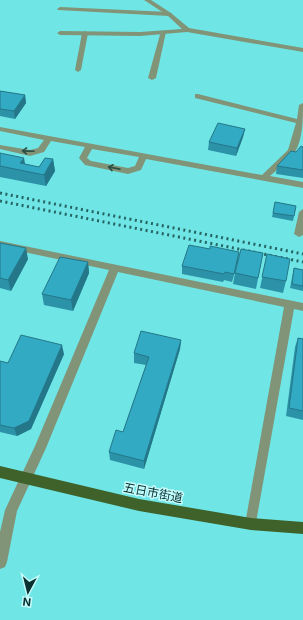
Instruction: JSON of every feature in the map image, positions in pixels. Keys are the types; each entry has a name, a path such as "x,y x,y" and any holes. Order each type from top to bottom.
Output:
{"main road":[{"name":"五日市街道","path":"0,472 139,505 251,524 303,528"}],"street":[{"path":"147,0 169,14 187,30"},
{"path":"60,9 169,14"},
{"path":"60,33 140,34 187,30 303,50"},
{"path":"152,78 163,32"},
{"path":"78,70 85,33"},
{"path":"198,96 300,122"},
{"path":"264,177 292,151 296,141 302,108"},
{"path":"0,129 303,185"},
{"path":"0,147 30,153 41,150 48,138"},
{"path":"90,145 83,158 88,163 128,171 138,168 144,155"},
{"path":"299,234 303,212"},
{"path":"0,244 303,307"},
{"path":"0,562 11,510 40,448 115,268"},
{"path":"251,524 290,304"}],"building":[{"path":"0,91 25,95 14,111 0,109"},
{"path":"218,123 245,129 237,148 209,142"},
{"path":"301,146 303,147 303,170 277,166 291,151 296,152"},
{"path":"0,153 24,158 20,163 39,167 45,158 53,159 44,175 0,166"},
{"path":"275,202 296,206 294,216 273,213"},
{"path":"0,243 26,248 8,280 0,278"},
{"path":"189,245 210,249 210,246 239,252 234,274 225,272 224,274 182,266"},
{"path":"241,249 263,253 258,278 235,273"},
{"path":"267,254 290,259 286,281 262,277"},
{"path":"60,257 88,262 71,300 42,294"},
{"path":"294,268 303,270 303,286 292,284"},
{"path":"141,331 181,340 144,461 109,452 116,430 123,432 149,357 134,353"},
{"path":"21,335 62,345 29,421 14,428 0,425 0,361 8,363"},
{"path":"298,338 303,339 303,411 289,408"}],"railway":[{"path":"0,193 303,254"},
{"path":"0,201 303,262"}]}
